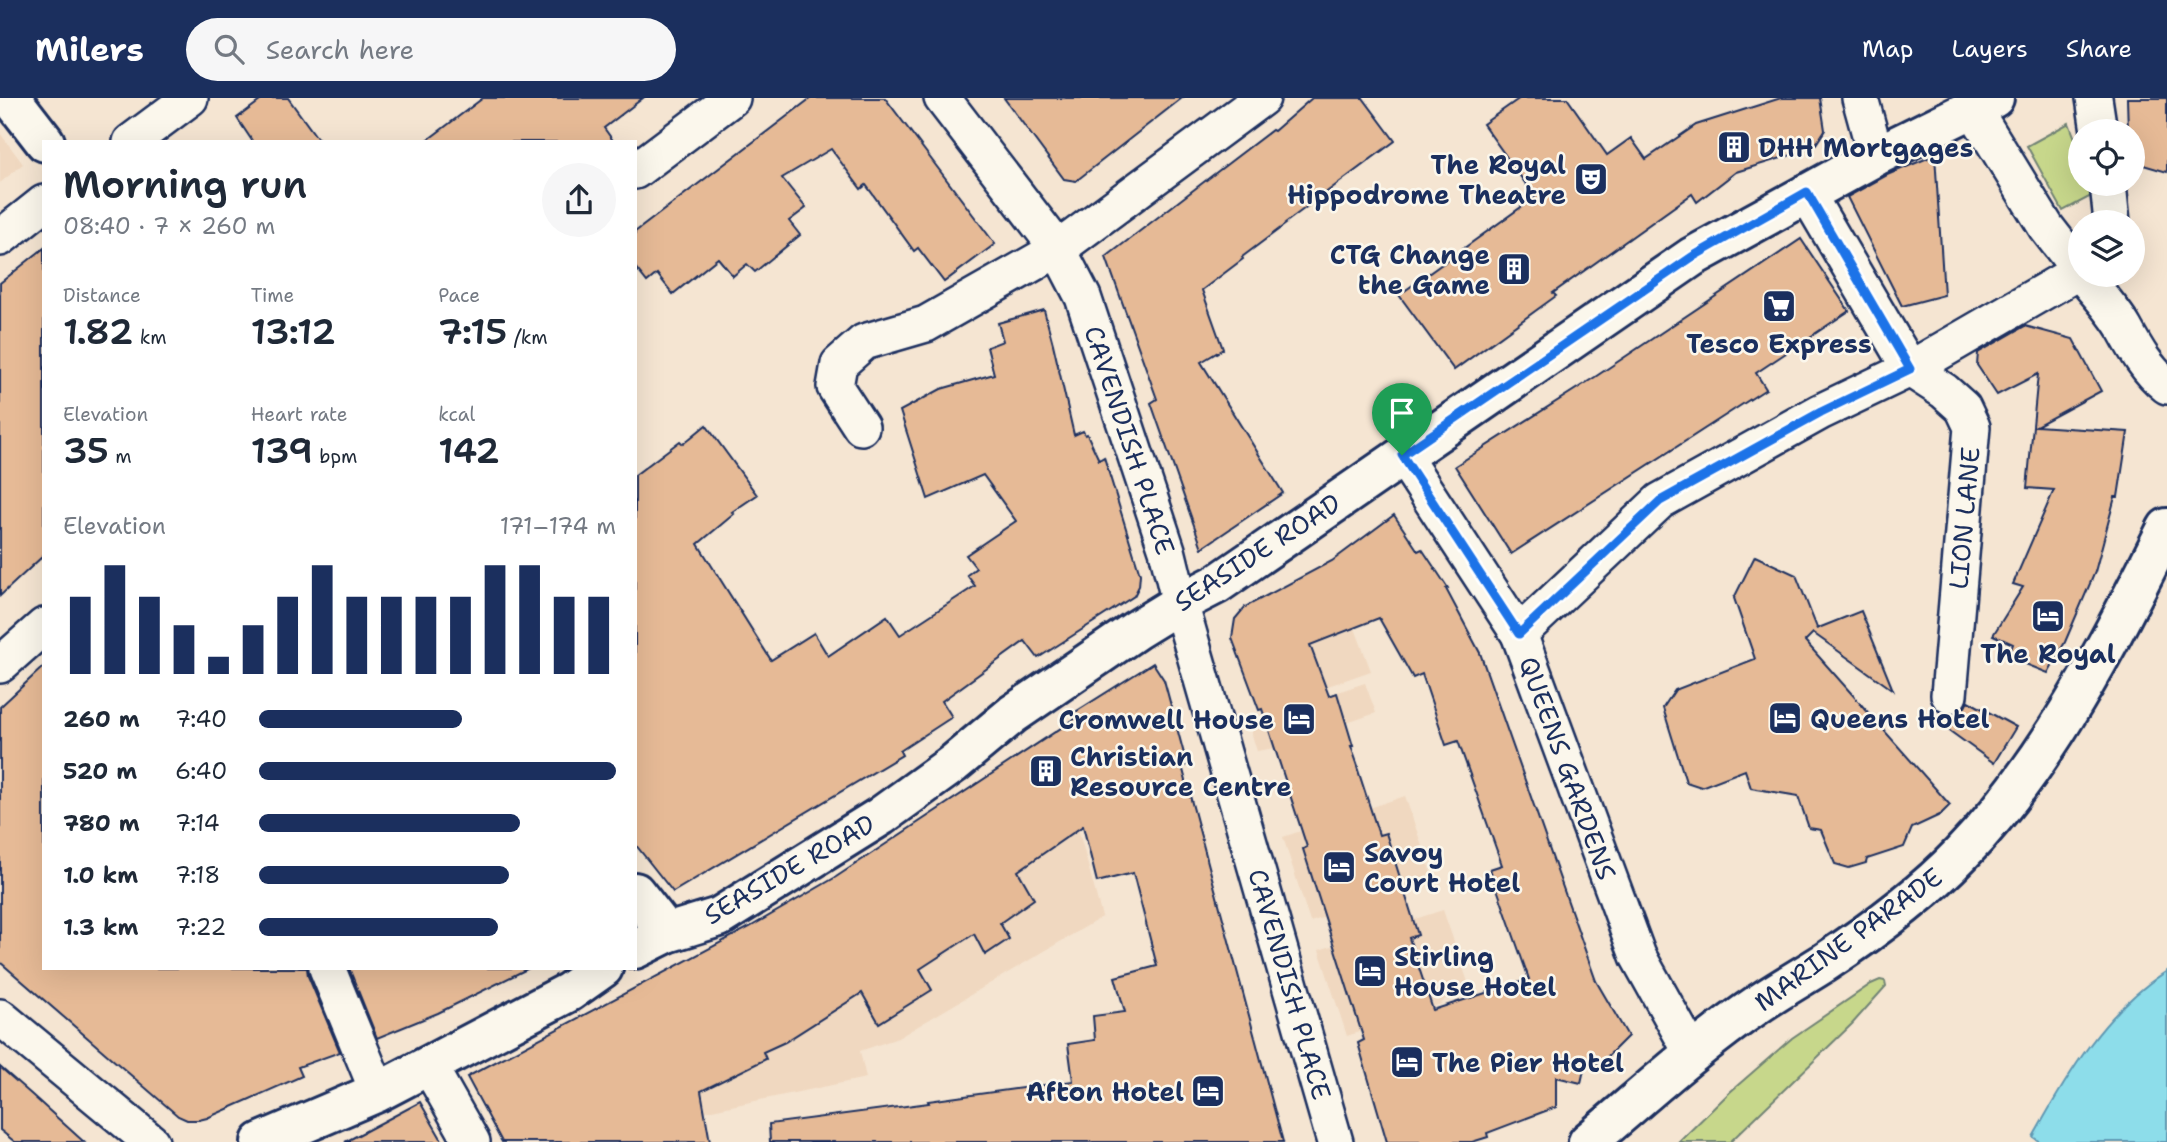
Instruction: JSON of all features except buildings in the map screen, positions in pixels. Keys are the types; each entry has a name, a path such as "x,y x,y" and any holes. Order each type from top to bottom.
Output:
{"main road":[{"path":"11,98 43,140"},
{"name":"SEASIDE ROAD","path":"651,941 719,917 881,816 953,764 1013,714 1136,631 1180,603 1217,584 1692,257 1807,192 1983,103"},
{"name":"MARINE PARADE","path":"1588,1142 1756,1005 1826,961 1909,901 1961,855 2044,751 2120,622 2167,528"},
{"path":"637,898 651,941"},
{"path":"261,1142 378,1092 569,992 600,970"}],"street":[{"path":"134,140 190,98"},
{"path":"637,169 732,98"},
{"name":"CAVENDISH PLACE","path":"942,98 1058,249 1083,297 1167,550 1335,1142"},
{"path":"861,427 835,387 839,363 864,342 926,324 1058,249 1262,98"},
{"path":"1860,98 1876,156"},
{"path":"2094,98 2097,119"},
{"path":"1983,103 2046,227 2068,255"},
{"path":"1807,192 1910,369"},
{"path":"0,238 42,205"},
{"path":"2046,227 2068,228"},
{"path":"1519,634 1660,501 1821,412 1910,369 2068,279"},
{"path":"2092,287 2123,327 2153,375 2167,386"},
{"path":"2118,287 2123,327"},
{"name":"LION LANE","path":"1910,369 1944,391 1962,408 1972,427 1949,695"},
{"name":"QUEENS GARDENS","path":"1402,455 1519,634 1638,956 1693,1055"},
{"path":"0,665 42,628"},
{"path":"328,970 378,1092"},
{"path":"0,1017 151,1142"},
{"path":"429,1066 472,1142"}],"shaded area":[{"path":"0,133 23,164 0,183"},
{"path":"1332,561 1371,671 1259,710 1232,638 1235,619 1245,607"},
{"path":"1153,663 1164,680 1182,744 1096,772 1071,802 1102,917 898,1038 860,1051 866,1078 611,1131 502,1142 472,1086 470,1076 750,927 836,877 1075,718 1074,713"},
{"path":"1365,683 1376,713 1274,748 1257,751 1248,722"},
{"path":"1405,796 1434,882 1310,922 1283,837"},
{"path":"1443,910 1468,987 1448,996 1441,1004 1347,1036 1319,950"}],"green space":[{"path":"2068,124 2068,196 2091,196 2063,211 2027,146"},
{"path":"1880,980 1885,981 1886,986 1852,1024 1730,1142 1679,1142 1730,1092 1792,1038"}],"water":[{"path":"2167,971 2167,1142 2040,1142 2033,1137 2090,1045 2125,1005"}],"place":[{"name":"DHH Mortgages","path":"1734,147"},
{"name":"The Royal Hippodrome Theatre","path":"1591,179"},
{"name":"CTG Change the Game","path":"1514,269"},
{"name":"Tesco Express","path":"1779,306"},
{"name":"The Royal","path":"2048,616"},
{"name":"Queens Hotel","path":"1785,718"},
{"name":"Cromwell House","path":"1299,719"},
{"name":"Christian Resource Centre","path":"1046,771"},
{"name":"Savoy Court Hotel","path":"1339,867"},
{"name":"Stirling House Hotel","path":"1370,971"},
{"name":"The Pier Hotel","path":"1407,1062"},
{"name":"Afton Hotel","path":"1208,1091"}],"route":[{"path":"1807,192 1910,369 1821,412 1660,501 1519,634 1402,455 1692,257 1807,192"}]}
